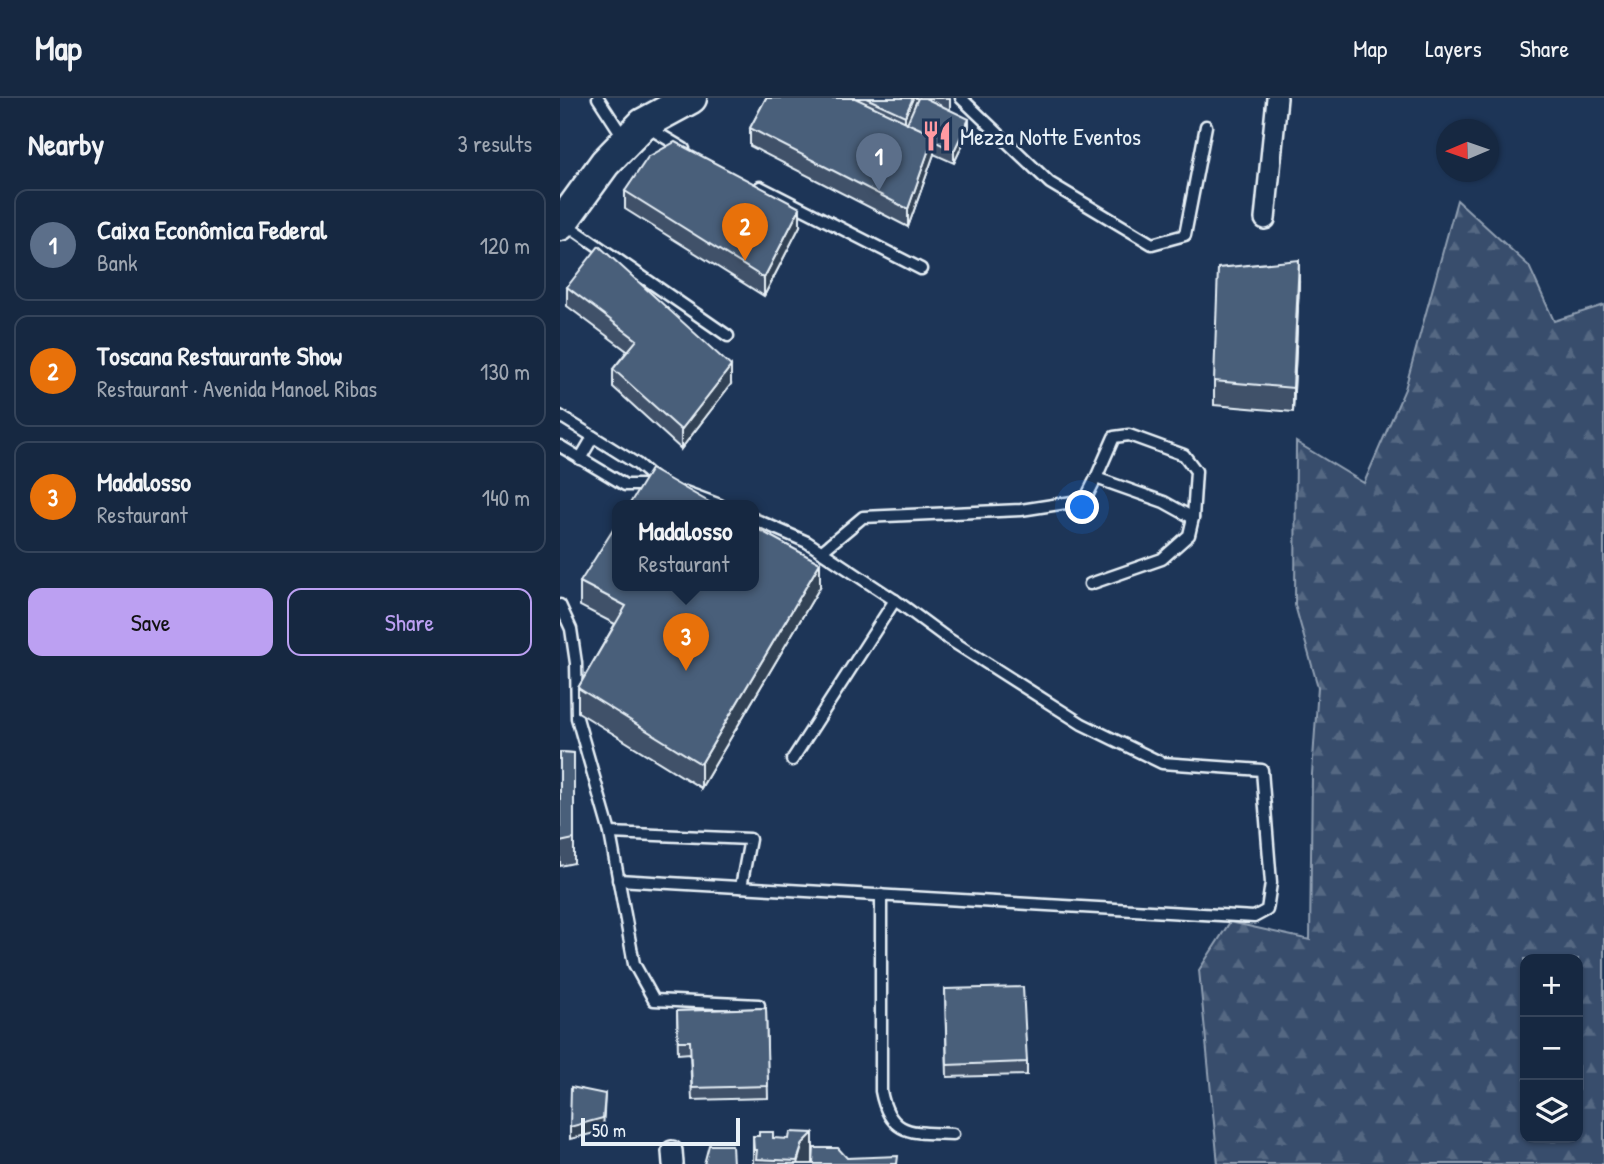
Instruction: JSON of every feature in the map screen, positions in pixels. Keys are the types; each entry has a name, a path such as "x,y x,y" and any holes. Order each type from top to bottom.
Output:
{"main road":[{"path":"561,223 605,163 634,133 677,101"}],"street":[{"path":"1265,219 1277,98"}],"lane":[{"path":"598,98 634,133 696,155"},
{"path":"961,98 1050,183 1152,244 1185,235 1206,126"},
{"path":"755,185 921,269"},
{"path":"561,223 728,336"},
{"path":"560,416 637,464 663,485 625,485 560,446"},
{"path":"821,552 863,517 1021,510 1085,500 1114,437 1129,435 1184,455 1196,471 1189,536 1162,559 1090,584"},
{"path":"580,459 593,437"},
{"path":"625,485 637,464"},
{"path":"1096,478 1164,502 1193,518"},
{"path":"676,489 706,500"},
{"path":"618,880 1254,917 1267,910 1271,883 1262,770 1162,763 1082,724 944,636 807,542 759,521"},
{"path":"792,760 895,600"},
{"path":"560,606 570,629 576,663 577,718 610,833 634,964 654,1000 759,1005"},
{"path":"610,833 750,839 741,887"},
{"path":"881,895 881,1091 885,1110 896,1125 908,1132 954,1133"}],"green space":[{"path":"1457,200 1529,266 1554,321 1604,305 1604,1164 1218,1164 1199,970 1230,922 1310,940 1312,774 1318,687 1295,605 1296,442 1364,483 1405,389"}],"building":[{"path":"766,98 855,98 934,135 908,209 750,128"},
{"path":"866,98 913,98 905,116"},
{"path":"918,98 925,98 969,119 954,151 934,141 934,135 907,123"},
{"path":"675,142 800,208 764,278 625,191 648,157"},
{"path":"599,246 731,366 681,430 613,369 637,340 567,287"},
{"path":"1299,260 1293,388 1214,381 1218,268"},
{"path":"651,469 705,500 632,500"},
{"path":"759,530 820,563 701,764 578,688 626,606 580,582 612,531 612,591 759,591"},
{"path":"560,752 574,753 574,839 560,842"},
{"path":"1023,987 1027,1062 947,1065 945,989"},
{"path":"766,1008 768,1086 692,1088 690,1041 678,1041 677,1011"},
{"path":"571,1087 605,1094 603,1118 570,1127"},
{"path":"759,1132 773,1132 773,1138 789,1139 790,1132 813,1133 803,1143 797,1161 756,1159 757,1150 754,1150 753,1136 759,1136"},
{"path":"709,1145 732,1145 733,1164 704,1164"},
{"path":"814,1148 838,1148 847,1158 898,1156 897,1164 813,1164"}],"place":[{"name":"Mezza Notte Eventos","path":"937,136"},
{"name":"Caixa Econômica Federal","path":"879,191"},
{"name":"Toscana Restaurante Show","path":"745,261"},
{"name":"Madalosso","path":"686,671"}]}
